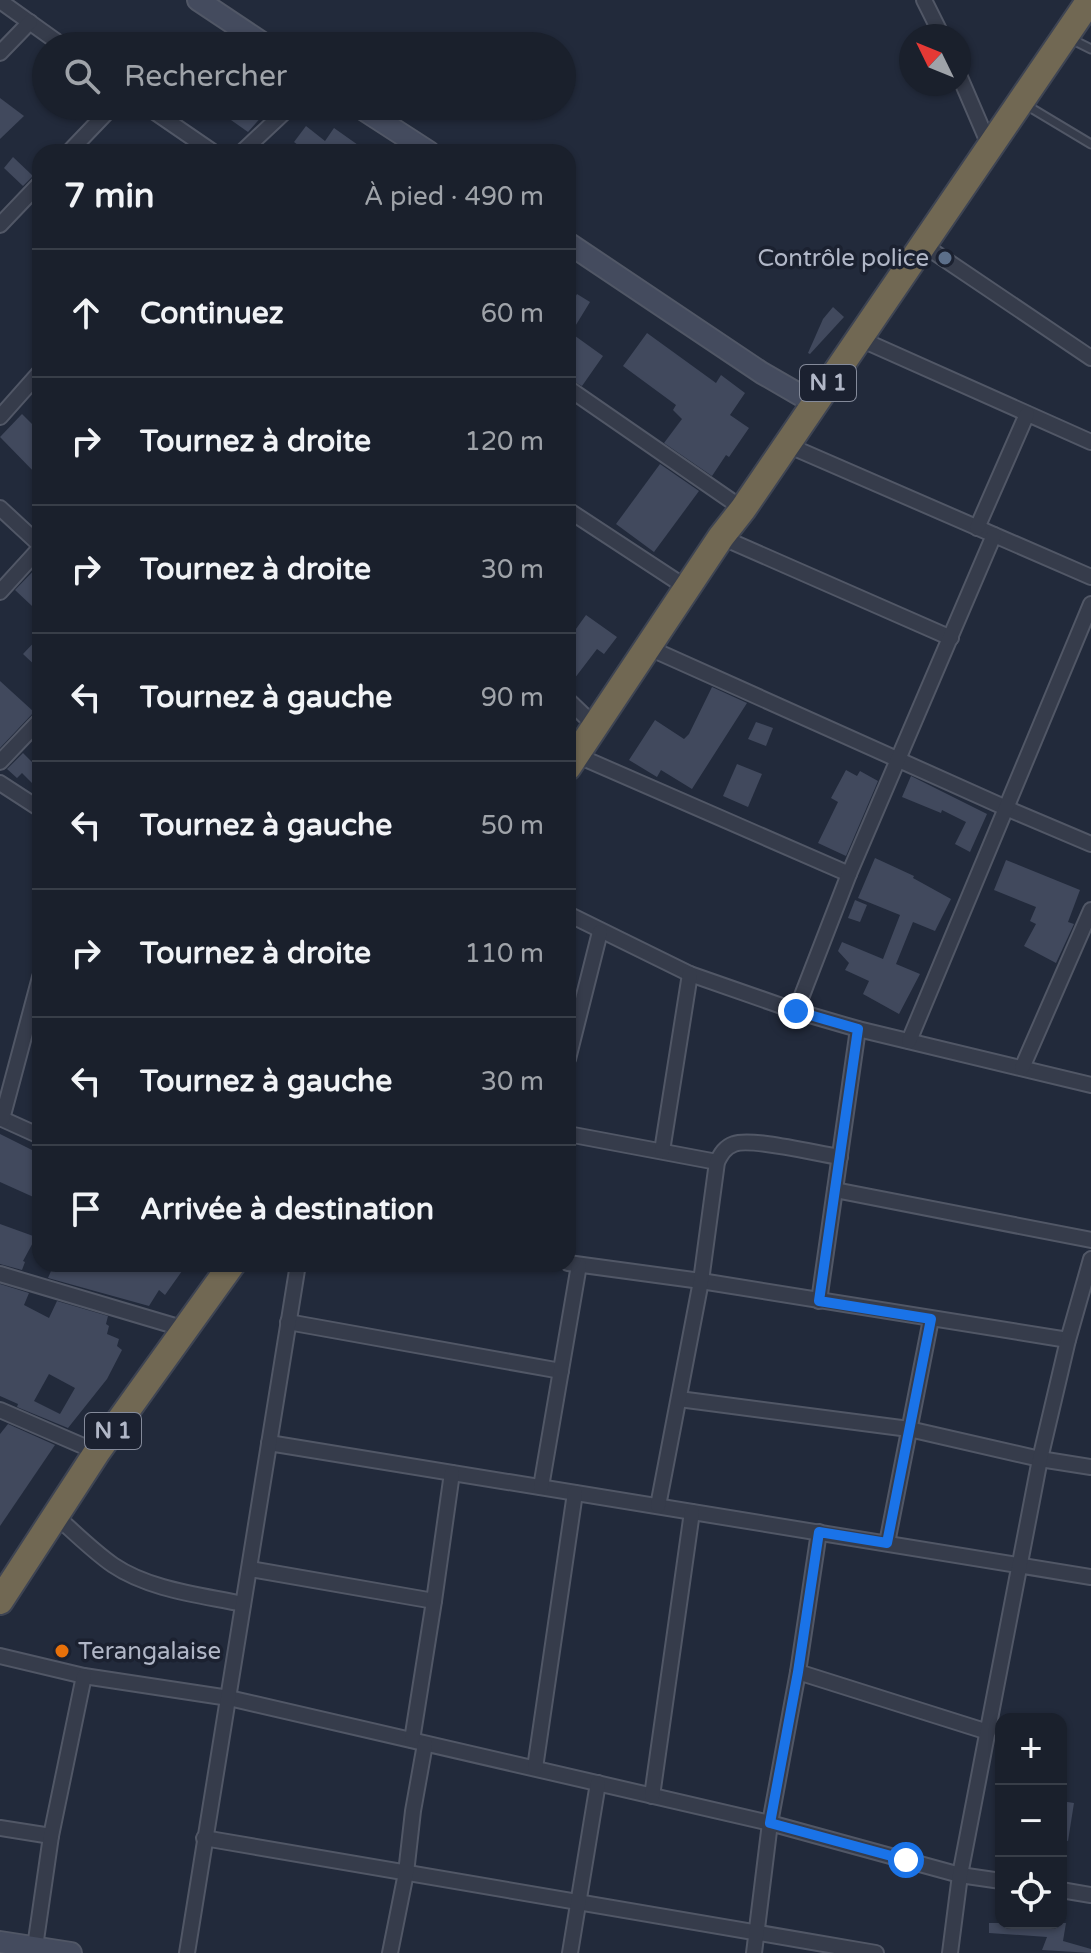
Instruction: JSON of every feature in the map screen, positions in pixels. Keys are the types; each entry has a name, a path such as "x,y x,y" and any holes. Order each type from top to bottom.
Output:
{"highway":[{"name":"N 1","path":"576,754 721,537 1090,0"},
{"name":"N 1","path":"0,1601 97,1452 226,1272"}],"main road":[{"path":"198,0 246,32"},
{"path":"380,120 417,144"},
{"path":"576,248 762,373 814,403"},
{"path":"0,1942 71,1953"}],"street":[{"path":"924,0 936,24"},
{"path":"0,1 44,32"},
{"path":"0,53 30,22"},
{"path":"968,96 990,147"},
{"path":"77,144 100,120"},
{"path":"166,120 201,144"},
{"path":"251,144 276,120"},
{"path":"0,225 32,191"},
{"path":"922,244 1091,358"},
{"path":"858,338 1091,442"},
{"path":"0,417 32,382"},
{"path":"576,394 743,509"},
{"path":"977,528 1027,414"},
{"path":"785,444 1091,577"},
{"path":"0,508 32,538"},
{"path":"576,515 687,588"},
{"path":"796,1011 849,874 994,535"},
{"path":"721,537 951,638"},
{"path":"0,592 32,555"},
{"path":"909,1041 1091,604"},
{"path":"647,647 1091,844"},
{"path":"576,708 594,725"},
{"path":"0,762 32,728"},
{"path":"576,763 849,874"},
{"path":"0,783 32,804"},
{"path":"1022,1068 1091,910"},
{"path":"576,918 690,974 796,1011 1091,1085"},
{"path":"576,1027 600,932"},
{"path":"662,1151 690,974"},
{"path":"32,1006 1,1118 32,1132"},
{"path":"819,1301 858,1029"},
{"path":"576,1135 717,1162"},
{"path":"658,1506 701,1281 717,1162 724,1150 734,1143 750,1142 840,1157"},
{"path":"835,1190 1091,1240"},
{"path":"950,1953 960,1875 1040,1459 1091,1259"},
{"path":"576,1264 701,1281 1068,1340"},
{"path":"187,1953 297,1272"},
{"path":"541,1487 561,1371 573,1272"},
{"path":"0,1274 185,1329"},
{"path":"887,1543 931,1319"},
{"path":"288,1322 561,1371"},
{"path":"679,1399 909,1429 1040,1459 1091,1467"},
{"path":"0,1410 97,1452"},
{"path":"269,1443 1091,1577"},
{"path":"390,1953 406,1873 434,1601 452,1473"},
{"path":"535,1768 575,1493"},
{"path":"652,1796 692,1512"},
{"path":"56,1516 107,1560 132,1575 243,1604"},
{"path":"754,1953 770,1823 798,1672 819,1532"},
{"path":"250,1569 434,1601"},
{"path":"0,1656 84,1676 229,1698 770,1823 960,1875 995,1880"},
{"path":"798,1672 988,1732"},
{"path":"35,1947 51,1836 84,1676"},
{"path":"570,1953 598,1783"},
{"path":"0,1828 51,1836"},
{"path":"204,1838 876,1953"},
{"path":"1067,1891 1091,1895"}],"lane":[{"path":"1065,36 1091,49"},
{"path":"1020,102 1091,144"}],"building":[{"path":"0,98 24,116 0,139"},
{"path":"231,120 259,120 248,132"},
{"path":"306,126 325,141 334,128 357,144 297,144 294,142"},
{"path":"13,157 32,177 23,186 4,168"},
{"path":"576,296 590,302 576,325"},
{"path":"833,307 844,317 808,353 823,319"},
{"path":"647,333 716,383 721,375 745,393 730,415 749,428 712,476 664,443 682,419 673,410 676,405 623,366"},
{"path":"576,337 603,356 582,386 576,383"},
{"path":"22,414 32,424 32,470 0,437"},
{"path":"660,464 699,491 654,552 616,524"},
{"path":"32,572 32,606 15,590"},
{"path":"586,615 617,637 604,654 597,649 576,677 576,629"},
{"path":"32,644 32,662 23,654"},
{"path":"0,681 32,710 32,714 0,748"},
{"path":"712,687 747,703 692,789 661,770 657,777 629,760 655,720 684,739"},
{"path":"756,722 773,728 766,746 748,739"},
{"path":"23,753 32,762 32,783 22,773 17,778 7,769"},
{"path":"737,764 762,774 748,807 723,796"},
{"path":"846,770 857,776 860,771 878,781 846,856 818,843 838,802 831,798"},
{"path":"911,776 987,814 970,852 955,844 966,822 942,810 941,813 902,797"},
{"path":"875,858 914,876 951,899 935,931 913,922 896,964 920,974 899,1014 863,994 869,981 845,970 849,963 838,951 842,942 883,959 900,915 858,898"},
{"path":"1006,860 1080,890 1068,922 1074,924 1056,963 1024,946 1036,924 1030,921 1036,907 994,890"},
{"path":"855,900 867,905 860,922 848,918"},
{"path":"0,1134 32,1150 32,1196 0,1182"},
{"path":"0,1224 32,1236 32,1244 22,1270 0,1264"},
{"path":"51,1272 181,1272 165,1295 159,1290 149,1306 48,1278"},
{"path":"0,1284 29,1293 24,1305 49,1318 57,1301 108,1316 107,1334 119,1339 117,1346 122,1350 107,1379 68,1428 17,1407 18,1404 0,1396","holes":["49,1374 75,1388 60,1414 34,1401"]},
{"path":"8,1424 55,1445 0,1526 0,1434"},
{"path":"1067,1802 1074,1803 1067,1841"},
{"path":"989,1923 995,1923 995,1929 1065,1929 1063,1941 1091,1949 1091,1953 1042,1950 1047,1937 989,1933"}],"place":[{"name":"Contrôle police","path":"945,258"},
{"name":"Terangalaise","path":"62,1651"}],"route":[{"path":"796,1011 858,1029 819,1301 931,1319 887,1543 819,1532 798,1672 770,1823 906,1860"}]}
